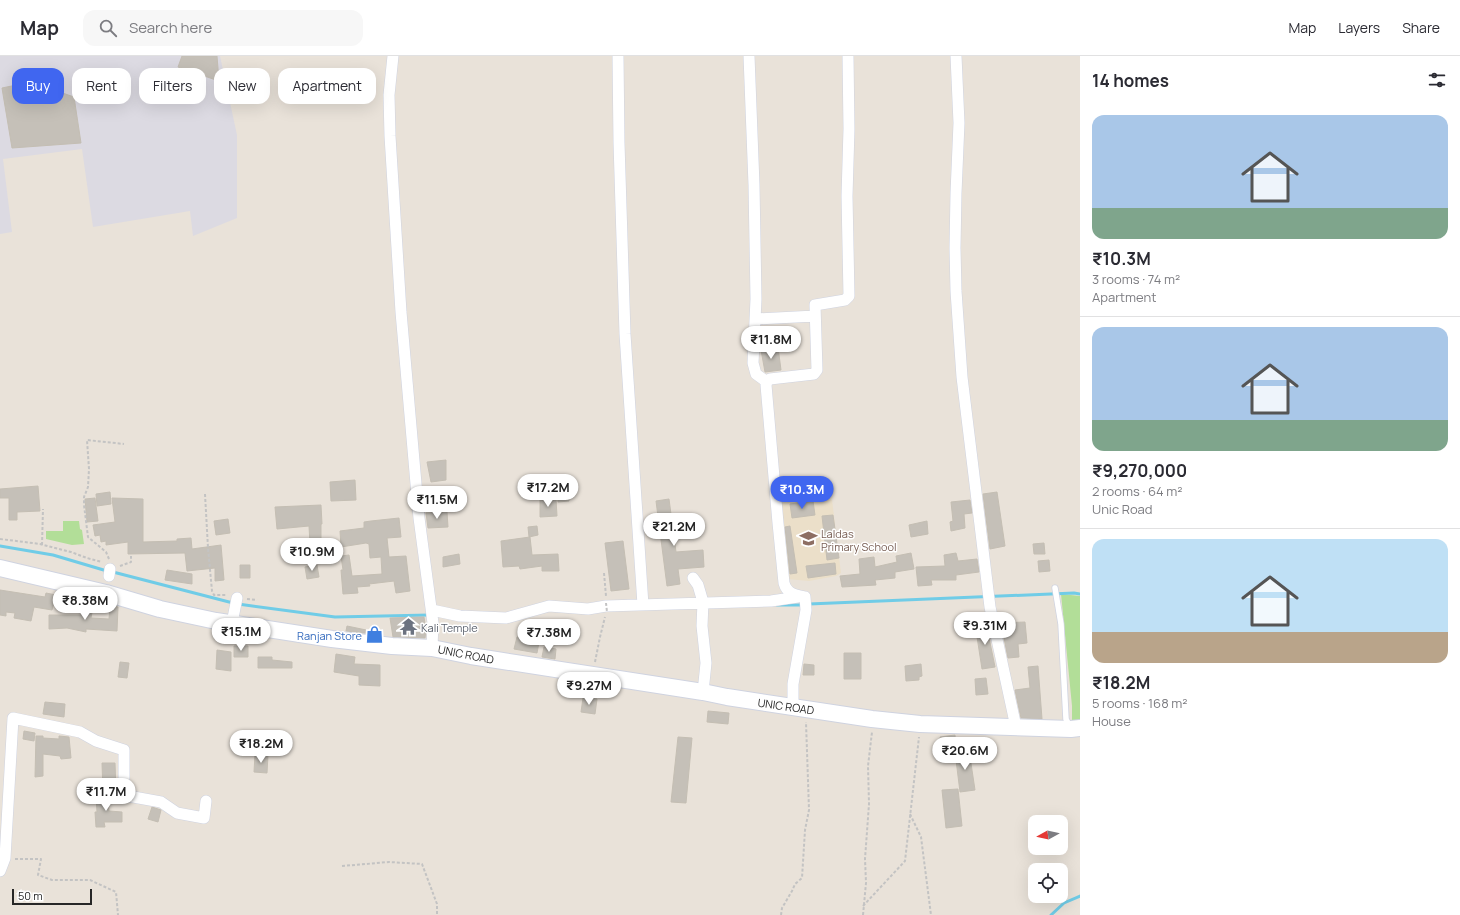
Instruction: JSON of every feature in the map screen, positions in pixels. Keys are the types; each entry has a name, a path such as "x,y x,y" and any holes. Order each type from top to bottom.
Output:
{"main road":[{"name":"UNIC ROAD","path":"0,568 109,577 160,609 216,621 233,617 284,632 392,646 432,648 471,656 872,719 920,724 1076,728"}],"street":[{"path":"393,56 390,90 390,136 401,312 419,518 432,610 432,648"},
{"path":"618,56 618,143 625,334 643,605"},
{"path":"749,56 754,185 756,318 753,364 754,370 767,382 784,583 788,592 804,596"},
{"path":"767,382 773,379 811,376 816,372 814,307 816,305 845,300 849,296 847,196 849,129 848,56"},
{"path":"956,56 959,123 955,204 956,298 962,377 990,604 1016,727"},
{"path":"756,318 815,316"},
{"path":"693,578 698,585 704,606 702,626 706,663 703,692"},
{"path":"432,610 460,616 506,618 549,606 588,609 606,606 643,605 704,606 771,601 804,596"},
{"path":"799,707 794,678 806,610 804,596"},
{"path":"233,617 237,598"},
{"path":"0,871 5,858 13,718 80,732 96,741 124,750 124,788 128,796 161,802 177,813 204,818 206,801"}],"lane":[{"path":"1055,588 1061,624 1066,719 1076,728"}],"path":[{"path":"109,577 106,552 88,537 84,505 84,497 88,487 89,469 87,440 124,444"},
{"path":"205,494 212,591 214,595 257,600"},
{"path":"42,509 42,545"},
{"path":"0,539 42,545 71,552 98,562 109,577"},
{"path":"109,577 116,567 123,566 131,562 131,556"},
{"path":"590,674 596,658 607,612 604,573"},
{"path":"781,915 782,908 795,884 802,878 805,830 809,810 799,707"},
{"path":"863,915 866,883 865,859 869,804 868,766 872,719"},
{"path":"863,906 905,861 920,724"},
{"path":"910,813 921,837 931,915"},
{"path":"5,858 41,859 38,875 52,880 90,880 116,892 118,915"},
{"path":"342,866 389,862 422,864 437,904 437,915"}],"shaded area":[{"path":"0,56 220,56 223,68 214,68 214,104 230,104 237,135 237,218 193,236 190,211 93,227 82,149 3,159 12,232 0,234"},
{"name":"Laldas Primary School","path":"824,498 832,500 841,573 836,576 809,581 787,579 779,503"}],"green space":[{"path":"63,521 79,521 84,544 72,545 46,539 46,531 63,531"},
{"path":"1061,594 1080,596 1080,724 1072,724 1072,706"}],"building":[{"path":"182,56 217,56 218,68 214,68 214,79 206,77 206,68 178,67"},
{"path":"12,86 12,104 64,104 64,94 72,96 72,104 75,104 81,143 12,148 2,88"},
{"path":"778,347 781,370 765,372 761,350"},
{"path":"446,460 446,480 431,482 427,462"},
{"path":"355,480 356,500 331,501 330,482"},
{"path":"568,481 569,501 558,502 557,482"},
{"path":"38,486 40,511 17,512 17,520 9,520 9,498 0,498 0,489"},
{"path":"110,492 111,504 97,506 96,494"},
{"path":"997,492 1005,546 990,549 983,494"},
{"path":"95,498 98,521 87,522 85,499"},
{"path":"112,498 143,499 143,542 177,541 177,539 191,538 192,549 221,545 224,580 215,581 215,568 187,571 185,553 128,554 128,542 106,545 106,541 101,542 100,535 95,536 93,525 115,522"},
{"path":"556,499 557,516 540,517 540,500"},
{"path":"669,499 676,552 703,550 704,567 678,569 680,584 667,586 656,501"},
{"path":"970,500 972,513 964,514 965,528 951,531 950,522 953,521 951,502"},
{"path":"813,501 815,515 792,518 790,504"},
{"path":"321,505 321,544 310,544 309,526 277,529 275,507"},
{"path":"447,512 448,527 428,528 426,513"},
{"path":"833,515 839,558 827,560 822,516"},
{"path":"399,518 401,537 387,538 389,557 406,556 410,591 396,593 394,581 357,587 358,593 343,594 341,570 343,570 341,556 349,555 352,576 382,574 381,557 370,558 369,544 366,543 341,547 340,531 364,528 364,522"},
{"path":"228,519 230,533 216,535 214,521"},
{"path":"927,521 928,534 911,537 909,525"},
{"path":"537,526 538,535 529,537 528,527"},
{"path":"790,526 797,573 790,574 785,527"},
{"path":"530,537 532,555 558,554 559,571 542,571 542,566 520,569 519,566 503,567 501,541"},
{"path":"623,541 629,589 611,591 605,543"},
{"path":"1044,543 1045,554 1034,554 1033,544"},
{"path":"911,553 914,569 895,572 895,578 875,580 876,585 842,587 840,576 860,574 859,559 874,557 875,567 897,562 896,556"},
{"path":"956,553 958,561 977,559 979,572 956,575 956,580 931,580 932,585 918,586 916,567 945,566 944,555"},
{"path":"459,554 460,564 443,567 443,557"},
{"path":"1049,560 1050,571 1039,572 1038,561"},
{"path":"835,563 836,574 808,578 806,566"},
{"path":"240,565 250,565 250,578 240,578"},
{"path":"317,565 319,577 307,579 305,567"},
{"path":"167,570 192,574 192,584 165,580"},
{"path":"0,590 45,597 46,593 56,595 52,610 34,607 31,621 14,618 15,613 6,612 6,616 0,615"},
{"path":"82,606 93,607 91,618 109,619 110,606 118,607 117,631 86,629 86,632 67,628 49,629 49,615 81,615"},
{"name":"Kali Temple","path":"424,617 426,630 425,638 393,637 390,618"},
{"path":"1025,622 1027,643 1018,644 1019,657 1008,658 1001,623"},
{"path":"986,623 995,667 982,669 975,624"},
{"path":"347,626 371,631 371,628 382,630 381,635 346,631"},
{"path":"528,635 540,637 537,653 514,649 517,637 528,638"},
{"path":"234,646 248,646 248,657 234,657"},
{"path":"544,647 556,649 555,659 542,657"},
{"path":"217,650 231,652 231,671 216,669"},
{"path":"844,653 861,653 861,679 844,679"},
{"path":"336,654 355,657 354,664 380,665 380,686 359,685 359,676 334,672"},
{"path":"258,657 272,657 272,660 292,662 292,668 258,668"},
{"path":"120,662 129,663 127,678 118,677"},
{"path":"804,664 814,665 814,675 803,675"},
{"path":"921,664 922,676 919,677 919,680 906,681 905,666"},
{"path":"1038,666 1042,719 1021,718 1015,690 1030,688 1028,667"},
{"path":"986,678 988,694 976,695 975,679"},
{"path":"583,698 597,699 595,714 581,712"},
{"path":"45,702 65,704 64,717 43,714"},
{"path":"708,711 729,713 728,724 707,722"},
{"path":"24,731 35,733 34,741 23,739"},
{"path":"955,735 956,751 942,753 940,737"},
{"path":"36,736 59,739 59,736 69,737 71,758 61,759 60,756 43,754 43,776 35,777"},
{"path":"678,737 692,738 686,803 671,802"},
{"path":"969,750 975,790 960,792 955,752"},
{"path":"255,754 268,755 267,773 254,772"},
{"path":"102,763 115,763 116,791 103,792"},
{"path":"958,789 962,826 946,828 942,790"},
{"path":"108,795 109,811 122,812 122,822 104,822 105,827 96,827 96,796"},
{"path":"152,807 161,810 158,822 148,819"}],"waterway":[{"path":"0,546 53,555 107,571"},
{"path":"113,572 233,603"},
{"path":"809,604 1074,593 1080,594"},
{"path":"238,604 335,617 430,615"},
{"path":"777,605 803,605"},
{"path":"1051,915 1064,903 1080,896"}],"place":[{"name":"Laldas Primary School","path":"808,539"},
{"name":"Kali Temple","path":"408,627"},
{"name":"Ranjan Store","path":"375,635"}]}
